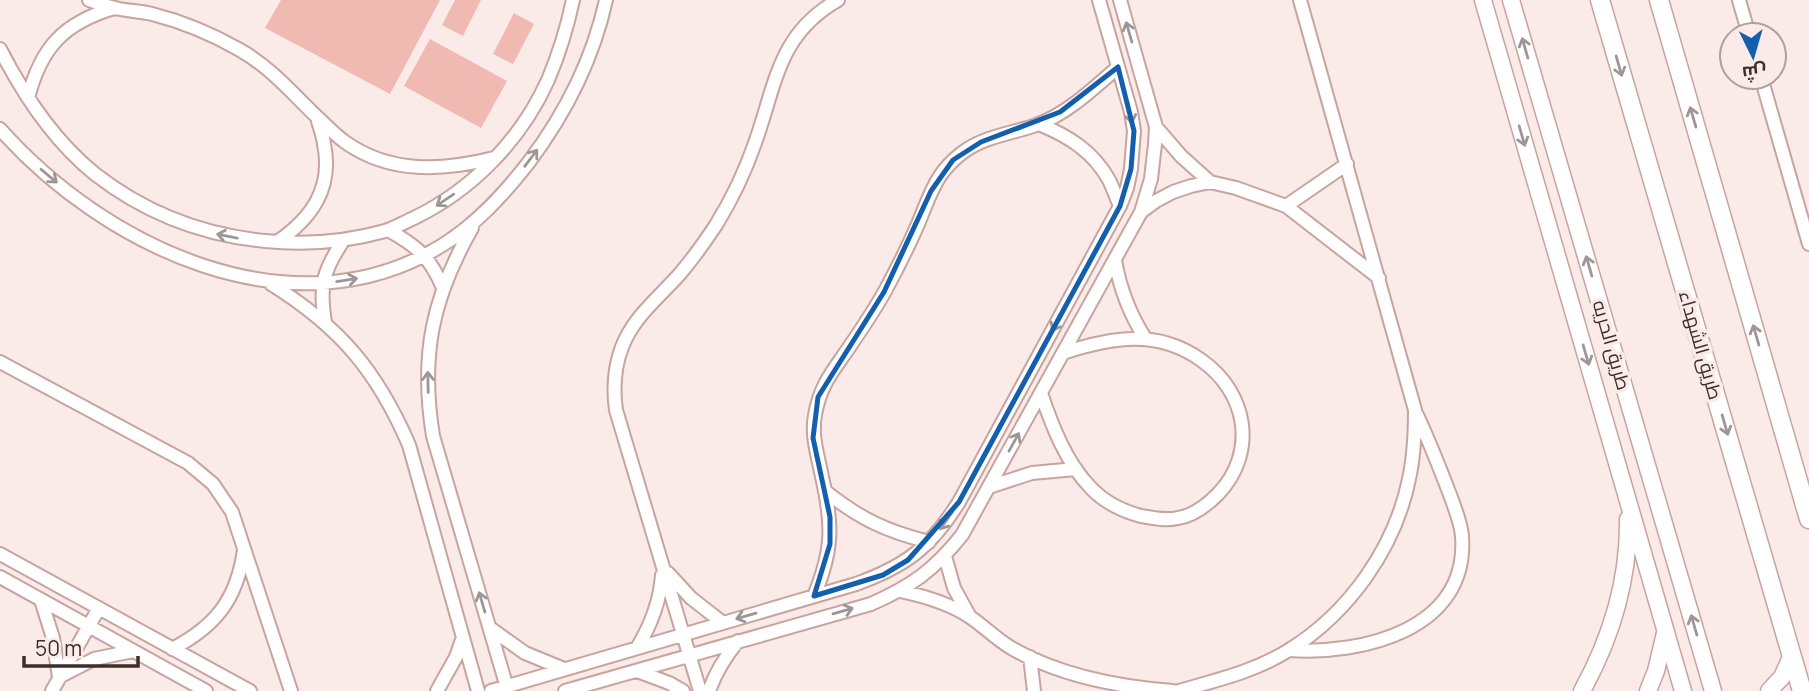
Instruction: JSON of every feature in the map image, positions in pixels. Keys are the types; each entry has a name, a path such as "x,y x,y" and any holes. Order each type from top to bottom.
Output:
{"main road":[{"name":"طريق الشهداء","path":"1600,0 1802,691"},
{"path":"1659,0 1809,519"}],"street":[{"path":"89,0 182,22 214,36 273,73 316,117 345,142 365,153 386,161 430,168 453,167 497,157"},
{"path":"0,49 28,98 69,151 121,193 150,210 213,233 246,239 310,243 343,241 388,230 430,210 466,186 497,157 525,121 547,82 564,40 573,0"},
{"path":"2,133 70,193 106,219 143,241 182,258 223,271 284,283 323,284 375,275 425,256 452,239 476,219 517,176 541,146 561,114 588,58 606,0"},
{"path":"700,691 616,410 614,377 621,348 631,329 691,260 739,183 787,49 809,21 838,0"},
{"path":"491,691 508,689 564,669 883,575 908,560 946,523 1120,206 1127,188 1132,169 1134,131 1131,111 1099,0"},
{"path":"569,690 871,604 900,591 924,575 945,556 962,535 1141,212 1151,179 1156,127 1119,0"},
{"path":"1289,650 1312,652 1343,649 1409,630 1427,618 1447,596 1457,577 1462,556 1458,515 1415,410 1300,0"},
{"name":"طريق الحريه","path":"1483,0 1683,691"},
{"name":"طريق الحريه","path":"1511,0 1713,691"},
{"path":"1739,0 1745,21"},
{"path":"28,98 43,57 57,39 93,14 114,8"},
{"path":"814,596 824,571 830,544 830,517 813,439 818,397 827,378 884,292 931,191 941,174 965,151 981,142 1039,124 1081,99 1118,66"},
{"path":"1765,91 1809,244"},
{"path":"277,242 308,217 324,182 325,144 316,117"},
{"path":"1039,124 1067,136 1090,154 1108,178 1120,206"},
{"path":"1156,127 1167,142 1210,182"},
{"path":"1286,206 1347,164"},
{"path":"1141,212 1173,192 1210,182 1249,192 1286,206 1379,278"},
{"path":"476,219 452,264 443,288 430,336 427,386 433,436 508,689"},
{"path":"388,230 408,241 425,256 436,271 443,288"},
{"path":"325,322 323,284 330,262 343,241"},
{"path":"1115,260 1125,301 1145,338"},
{"path":"265,281 325,322 374,379 399,422 409,445 478,691"},
{"path":"1041,393 1056,433 1076,469 1091,488 1109,503 1131,513 1154,519 1178,519 1190,514 1210,502 1227,484 1238,464 1243,440 1238,403 1209,365 1190,352 1145,338 1104,342 1063,353"},
{"path":"0,362 188,464 214,484 232,512 291,691"},
{"path":"1180,691 1246,671 1289,650 1343,605 1366,577 1399,514 1409,480 1415,410"},
{"path":"989,487 1032,473 1076,469"},
{"path":"825,491 874,524 929,542"},
{"path":"1582,691 1605,645 1619,601 1626,568 1628,499"},
{"path":"172,649 209,625 224,608 241,568 244,546"},
{"path":"0,554 250,691"},
{"path":"945,556 954,588 970,617"},
{"path":"663,567 691,598 723,623"},
{"path":"637,648 656,610 663,567"},
{"path":"0,577 206,691"},
{"path":"900,591 936,600 970,617 998,640 1030,657 1078,675 1127,686 1173,691"},
{"path":"41,600 53,638 60,677"},
{"path":"52,691 99,608"},
{"path":"490,628 525,653 564,669"},
{"path":"1648,691 1656,671 1665,630"},
{"path":"437,691 456,657 463,636"},
{"path":"709,691 715,673 738,641"},
{"path":"60,677 94,659 133,651"},
{"path":"1769,691 1782,677 1792,655"},
{"path":"1030,657 1034,691"},
{"path":"637,670 683,691"}],"highlighted area":[{"path":"1118,67 1134,131 1131,169 1120,206 959,502 908,560 883,575 814,596 830,544 830,517 813,438 818,397 884,292 931,191 953,160 981,142 1060,112"}],"shaded area":[{"path":"281,0 440,0 390,94 265,28"},
{"path":"455,0 481,0 463,36 442,25"},
{"path":"514,13 534,24 513,64 493,54"},
{"path":"430,39 507,81 481,128 404,86"}]}
